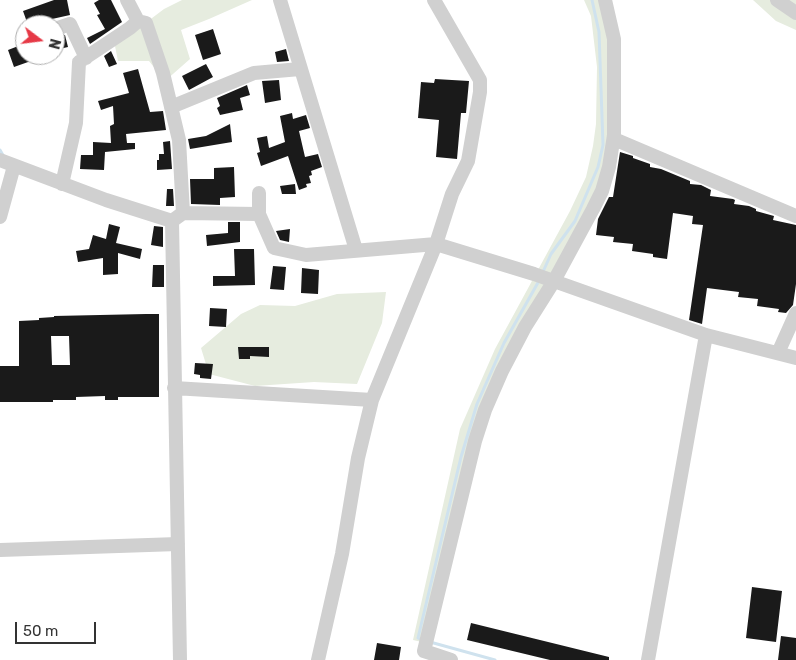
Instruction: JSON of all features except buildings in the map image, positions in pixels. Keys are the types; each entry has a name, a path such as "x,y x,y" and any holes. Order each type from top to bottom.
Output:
{"street":[{"path":"127,0 138,21 146,23 163,72 179,140 174,388 180,660"},
{"path":"280,0 356,250"},
{"path":"318,660 342,554 358,458 372,400 436,244 452,196 468,161 480,92 480,80 434,0"},
{"path":"451,660 427,656 424,650 480,424 502,371 602,191 610,167 614,139 614,39 605,0"},
{"path":"777,0 796,13"},
{"path":"62,184 76,123 79,62 138,21"},
{"path":"65,26 70,24 86,58"},
{"path":"171,107 254,73 300,69"},
{"path":"614,139 796,216"},
{"path":"0,160 106,200 177,217 259,214"},
{"path":"0,217 14,166"},
{"path":"259,193 259,214 274,248 306,255 436,244 534,274 706,335 796,358"},
{"path":"778,353 796,313"},
{"path":"648,660 706,335"},
{"path":"174,388 372,400"},
{"path":"0,550 178,544"}],"shaded area":[{"path":"182,0 252,0 181,30 190,59 165,81 149,61 118,61 115,46 164,9"},
{"path":"584,0 605,0 613,34 609,167 485,410 426,643 413,640 460,429 495,349 570,211 586,177 596,124 597,67 591,16"},
{"path":"753,0 796,0 796,30 776,21"},
{"path":"386,292 382,323 357,384 314,382 255,386 209,374 201,348 241,314 260,305 295,306 337,294"}],"waterway":[{"path":"542,274 551,254 575,221 598,167 603,145 599,32 592,0"},
{"path":"0,150 4,157"},
{"path":"422,640 418,638 461,457 477,404 504,343 540,279"},
{"path":"430,642 495,660"}]}
